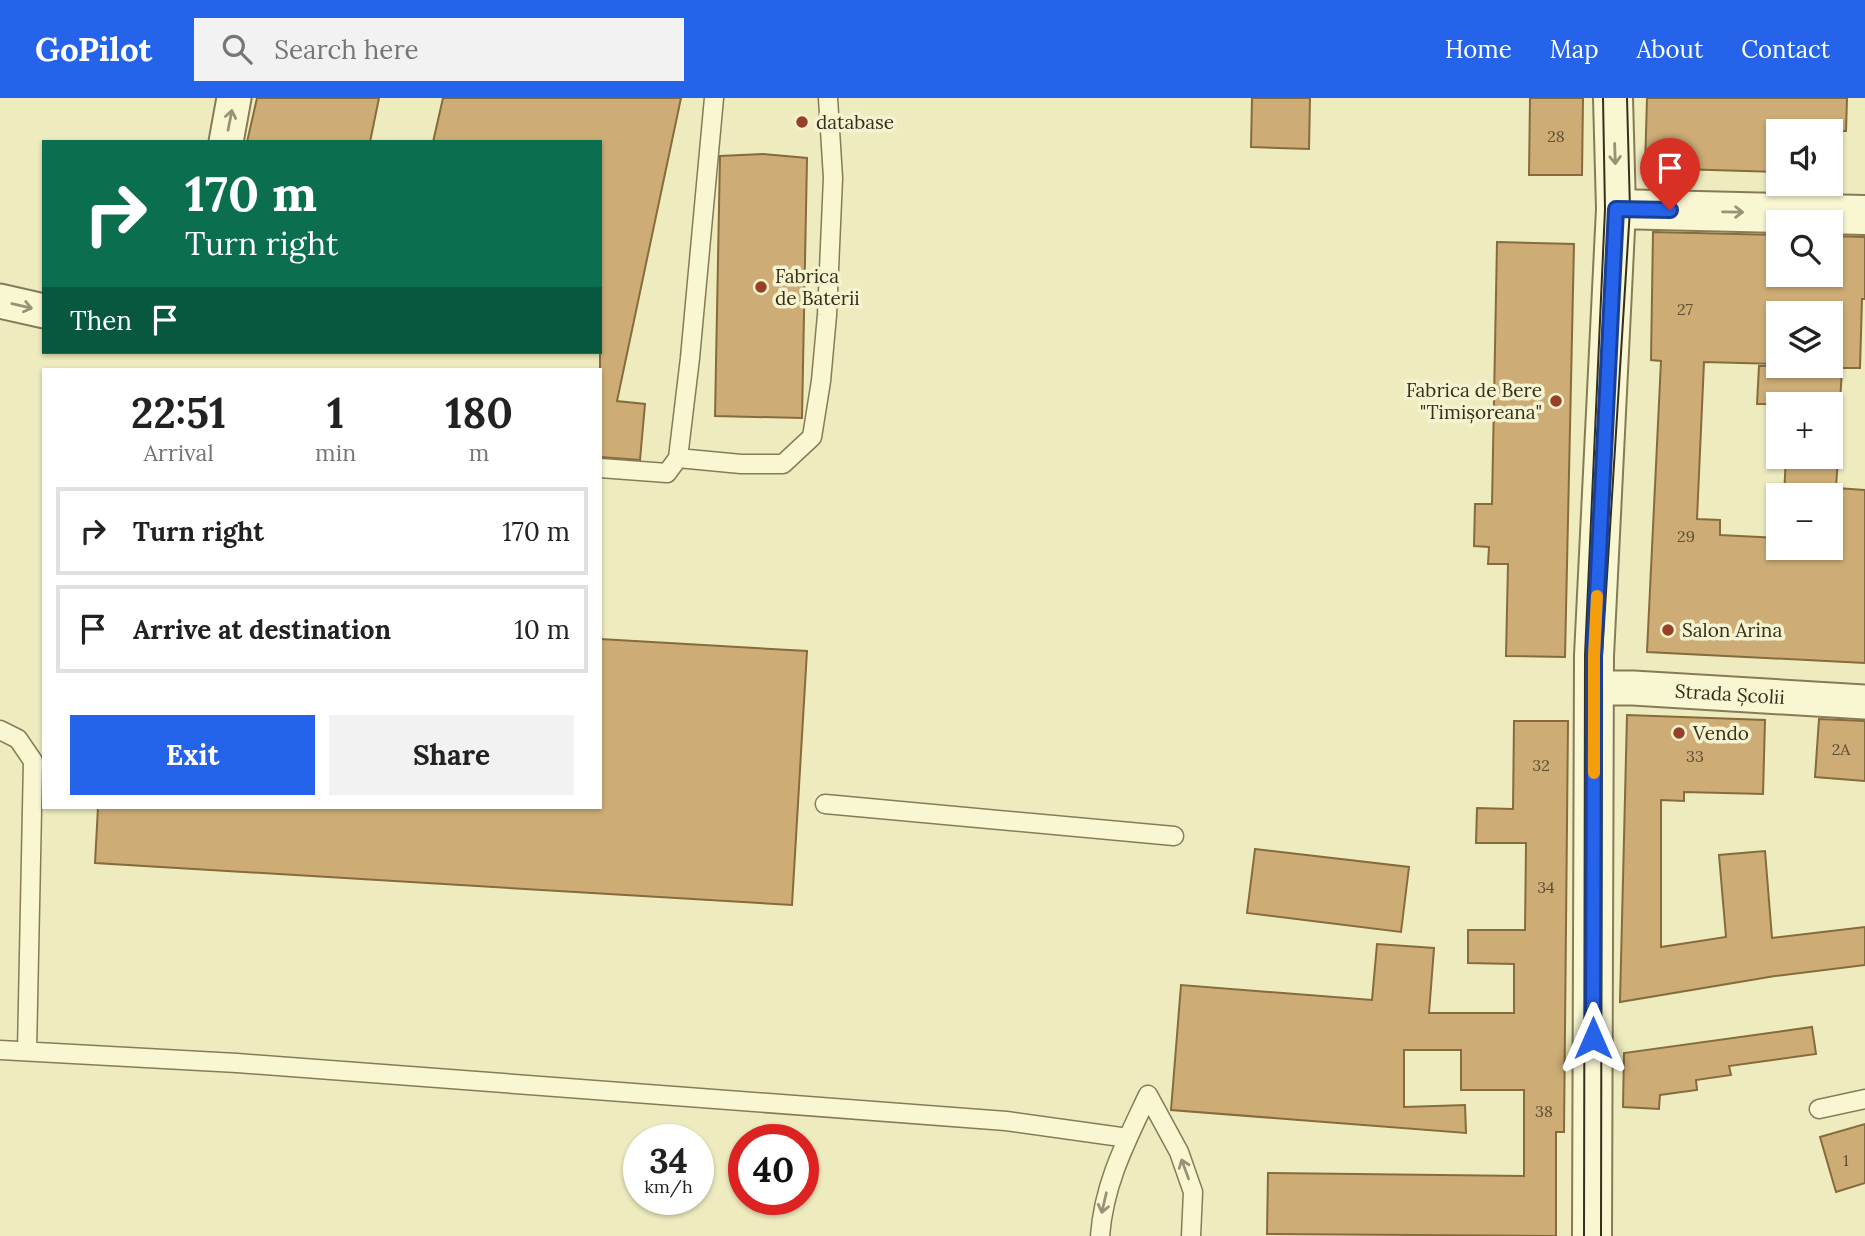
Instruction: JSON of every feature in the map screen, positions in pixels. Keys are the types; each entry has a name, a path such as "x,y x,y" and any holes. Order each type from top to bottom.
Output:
{"street":[{"path":"226,140 234,98"},
{"path":"1592,1236 1594,656 1616,209 1613,98"},
{"path":"1616,209 1865,215"},
{"path":"0,301 42,311"},
{"name":"Strada Școlii","path":"1594,688 1865,702"}],"lane":[{"path":"602,468 667,473 678,458 714,98"},
{"path":"678,458 741,464 783,464 812,437 821,381 833,178 828,98"},
{"path":"0,730 18,739 33,761 27,1052"},
{"path":"824,804 1174,836"},
{"path":"0,1050 237,1063 1006,1121 1128,1138"},
{"path":"1100,1236 1102,1212 1112,1172 1148,1095 1179,1152 1193,1192 1191,1236"},
{"path":"1819,1109 1865,1099"}],"building":[{"path":"257,98 379,98 370,140 247,140"},
{"path":"443,98 681,98 617,401 645,404 640,460 602,457 602,140 433,140"},
{"path":"1252,98 1310,98 1309,149 1251,147"},
{"path":"1530,98 1583,98 1582,175 1529,175"},
{"path":"1647,98 1847,98 1846,131 1843,131 1843,119 1766,119 1766,172 1645,168"},
{"name":"Fabrica de Baterii","path":"763,154 807,158 802,418 715,416 720,156"},
{"path":"1653,232 1766,235 1766,287 1843,287 1843,236 1865,237 1865,299 1862,299 1860,368 1843,368 1843,301 1766,301 1766,364 1704,362 1697,519 1720,520 1720,535 1766,537 1766,560 1843,560 1843,488 1865,490 1865,663 1647,652 1661,361 1651,360"},
{"path":"1497,242 1574,244 1565,657 1506,656 1508,564 1488,564 1489,547 1474,546 1475,504 1492,504"},
{"path":"1759,366 1766,366 1766,378 1841,378 1841,392 1766,392 1766,404 1757,404"},
{"path":"1785,469 1837,469 1836,483 1785,483"},
{"path":"602,639 807,651 792,905 95,863 98,809 602,809"},
{"path":"1627,715 1765,720 1763,794 1684,792 1684,801 1661,800 1661,947 1726,937 1719,855 1765,851 1772,938 1865,927 1865,965 1775,976 1620,1002"},
{"path":"1819,719 1865,721 1865,781 1815,777"},
{"path":"1514,721 1568,721 1564,1132 1556,1132 1556,1236 1267,1234 1268,1173 1524,1176 1524,1090 1461,1090 1461,1050 1404,1050 1404,1107 1465,1105 1466,1133 1171,1110 1181,985 1372,1000 1377,944 1434,948 1429,1013 1514,1013 1514,964 1468,963 1468,930 1525,930 1526,843 1476,843 1477,808 1513,809"},
{"path":"1255,849 1409,867 1401,932 1247,913"},
{"path":"1812,1027 1816,1054 1729,1066 1731,1075 1696,1080 1697,1090 1660,1095 1659,1109 1623,1107 1624,1053"},
{"path":"1865,1124 1865,1183 1836,1192 1820,1137"}],"tram line":[{"path":"1584,1236 1585,655 1605,209 1603,98"},
{"path":"1601,1236 1602,656 1630,209 1627,98"}],"slow traffic":[{"path":"1594,773 1597,596"}],"place":[{"name":"database","path":"802,122"},
{"name":"Fabrica de Baterii","path":"761,287"},
{"name":"Fabrica de Bere \"Timișoreana\"","path":"1556,401"},
{"name":"Salon Arina","path":"1668,630"},
{"name":"Vendo","path":"1679,733"}],"route":[{"path":"1593,1038 1594,656 1616,209 1670,210"}]}
